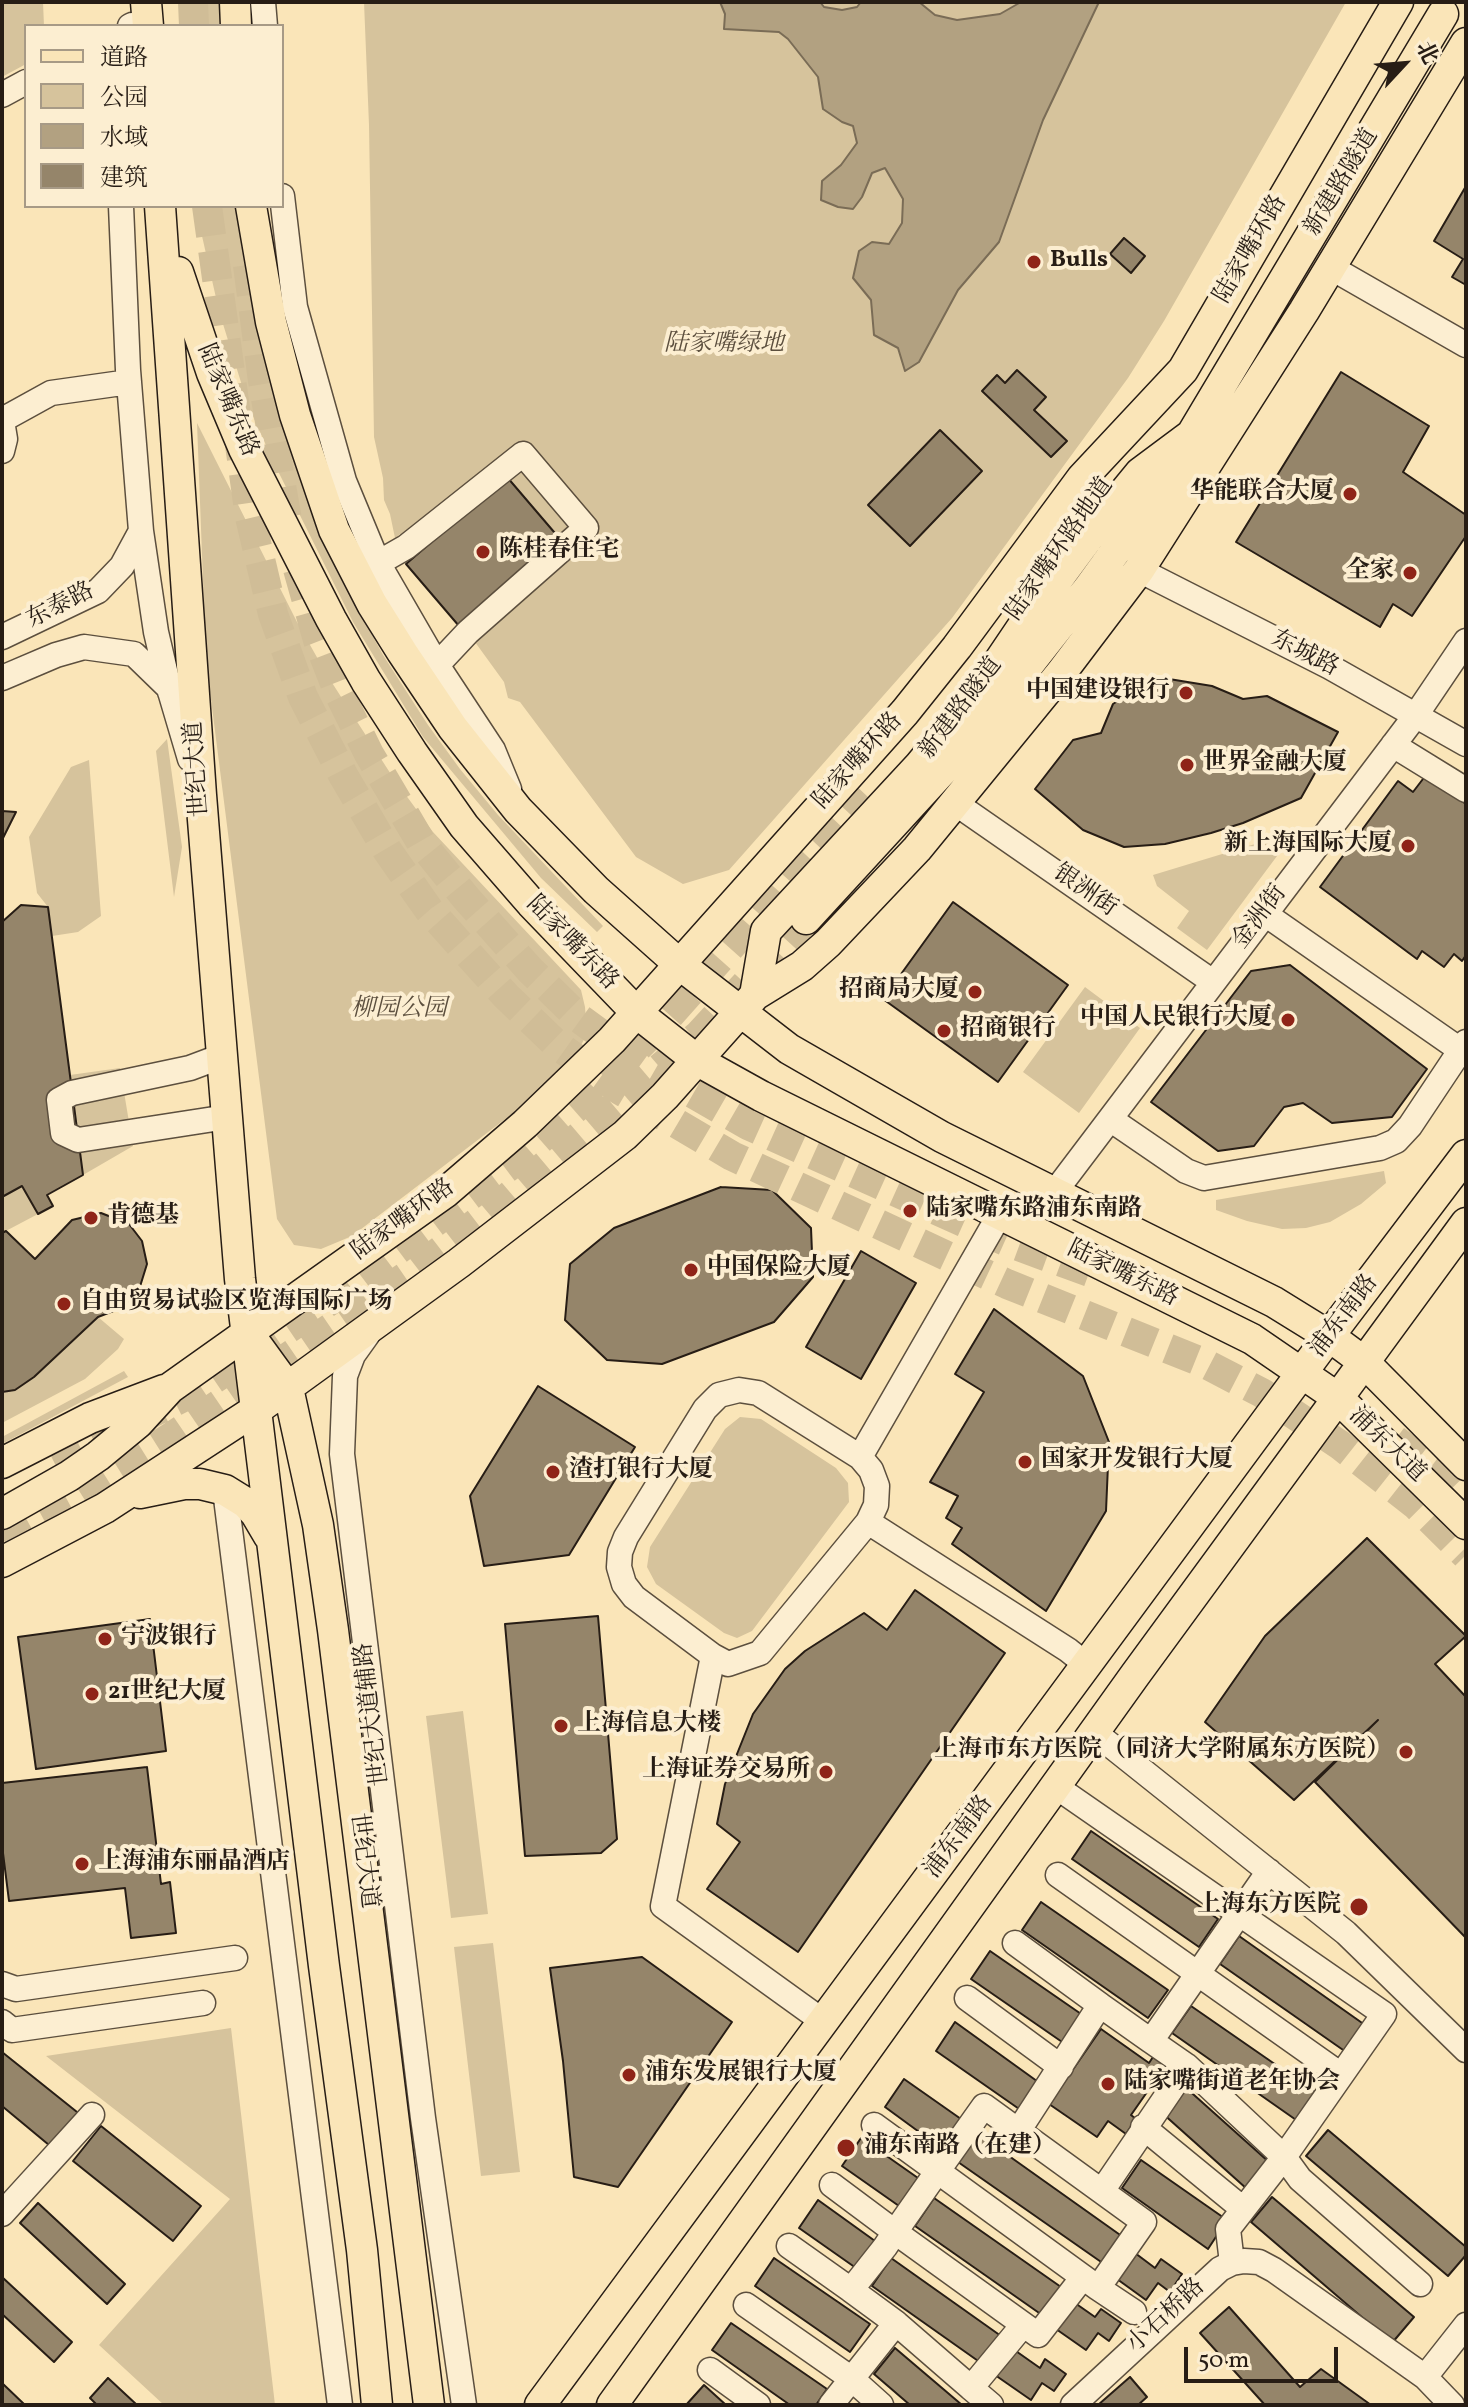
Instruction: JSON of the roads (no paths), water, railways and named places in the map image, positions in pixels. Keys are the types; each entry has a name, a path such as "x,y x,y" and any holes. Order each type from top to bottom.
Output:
{"main road":[{"path":"146,2 148,24"},
{"path":"156,2 158,24"},
{"path":"235,2 236,24"},
{"name":"陆家嘴环路","path":"2,1514 98,1456 138,1423 170,1388 446,1192 525,1124 637,1013 905,712 1082,478 1183,370 1398,2"},
{"name":"新建路隧道","path":"1157,494 1443,14"},
{"path":"105,1508 288,1388 625,1135 698,1061 748,1004 802,966 828,943 917,849 1061,673 1139,570 1304,311 1466,43"},
{"name":"世纪大道","path":"160,208 201,795 240,1279 362,2250 377,2405"},
{"name":"陆家嘴东路","path":"161,208 202,345 244,449 366,681 464,826 531,903 637,1013 698,1061 761,1096 1242,1334 1303,1372"},
{"path":"171,208 175,263"},
{"name":"陆家嘴东路","path":"252,216 271,322 295,415 334,530 372,604 402,652 453,728 518,810 596,890 679,964 748,1004 789,1049 929,1129 1274,1302 1329,1336"},
{"path":"806,919 963,748 1088,589 1157,494 1232,405 1304,311"},
{"name":"陆家嘴环路地道","path":"868,797 937,721 985,661 1083,522 1183,370"},
{"name":"新建路隧道","path":"748,1004 766,931 919,766 971,703 1032,613 1140,473 1192,433"},
{"name":"浦东南路","path":"540,2405 1466,1155"},
{"name":"浦东南路","path":"612,2405 1094,1732 1466,1223"},
{"name":"世纪大道","path":"247,1332 288,1388 318,1525 429,2405"},
{"name":"浦东大道","path":"1329,1336 1364,1362 1466,1465"},
{"name":"浦东大道","path":"1303,1372 1338,1398 1466,1524"},
{"name":"陆家嘴环路","path":"2,1463 90,1418 170,1388"},
{"path":"2,1491 54,1462"},
{"path":"2,1562 105,1508 140,1493 184,1484 225,1490 246,1503 256,1514 273,1545"}],"street":[{"path":"132,24 138,2"},
{"path":"263,2 265,24"},
{"path":"2,95 24,83"},
{"path":"121,208 129,382 141,531 156,632 170,692"},
{"path":"283,208 295,307 344,481 378,563 437,665 493,750 518,810"},
{"path":"1330,267 1466,345"},
{"path":"2,451 5,439 2,420 51,393 129,382"},
{"path":"378,563 406,547 523,454 586,528 468,632 437,665"},
{"name":"东泰路","path":"2,637 98,591 122,566 141,531"},
{"name":"东城路","path":"1139,570 1330,667 1466,744"},
{"name":"金洲街","path":"1054,1193 1416,715 1466,641"},
{"name":"东泰路","path":"2,678 56,655 84,647 134,654 170,692 201,795"},
{"path":"1393,745 1466,790"},
{"name":"银洲街","path":"955,803 1213,982"},
{"path":"1110,1119 1186,1171 1204,1178 1380,1148 1396,1141 1410,1126 1464,1048 1265,914"},
{"path":"222,1056 190,1068 72,1093 59,1100 63,1133 78,1140 227,1117"},
{"path":"860,1457 1000,1214"},
{"name":"世纪大道辅路","path":"382,1320 353,1355 345,1376 342,1454 423,2118 464,2405"},
{"path":"739,1390 758,1393 860,1457 871,1470 877,1486 876,1505 868,1522 760,1653 728,1664 634,1597 624,1584 619,1567 620,1552 626,1537 705,1409 719,1395 739,1390"},
{"path":"225,1490 340,2405"},
{"path":"868,1522 1068,1650 1088,1666"},
{"path":"713,1656 663,1906 824,2022"},
{"path":"1094,1732 1346,1933 1466,2050"},
{"path":"1055,1786 1384,2014 1284,2157 1228,2229 1232,2263 1259,2262 1274,2270 1425,2377 1452,2405"},
{"path":"1151,2041 1269,1871"},
{"path":"1058,1875 1341,2075"},
{"path":"1015,1943 1187,2066 1284,2157 1300,2179 1420,2284"},
{"path":"2,1984 16,1989 235,1958"},
{"path":"967,1998 1061,2067"},
{"path":"2,2022 12,2030 203,2003"},
{"path":"1019,2130 1100,2005"},
{"path":"1102,2191 1187,2066"},
{"path":"832,2185 895,2232 1038,2335 1144,2222 984,2106 895,2232 851,2290"},
{"path":"2,2214 92,2115"},
{"path":"874,2125 1134,2312"},
{"path":"1143,2127 1243,2209"},
{"path":"789,2246 896,2323 991,2405"},
{"name":"小石桥路","path":"1073,2405 1220,2269 1232,2263"},
{"path":"746,2305 852,2379 881,2405"},
{"path":"831,2405 896,2323"},
{"path":"971,2388 1023,2325"},
{"path":"1425,2377 1466,2325"},
{"path":"710,2370 758,2405"}],"water":[{"path":"720,2 820,2 824,7 842,10 857,7 861,2 919,2 935,15 957,20 1000,14 1021,2 1099,2 1043,120 999,242 958,290 919,362 905,371 898,348 874,335 871,300 853,278 859,251 872,242 889,244 902,223 903,199 885,168 872,173 853,209 821,200 822,181 841,165 857,143 853,126 823,109 818,77 788,39 779,32 724,29 725,14"}],"tunnel":[{"path":"193,2 194,24"},
{"path":"207,208 250,517 273,614 303,697 343,775 387,850 429,910 506,996 557,1045 620,1090 732,1156 1007,1284 1204,1363 1262,1393 1340,1445 1416,1505 1466,1555"},
{"path":"248,265 263,381 288,526"},
{"path":"298,569 318,640 338,691 369,754 422,844 530,970 580,1019 642,1064 748,1125 1010,1243 1103,1277"},
{"path":"54,1462 199,1389 335,1297 512,1164 586,1099 666,1019 868,797"},
{"path":"2,1537 72,1499 173,1436 414,1271 487,1215 699,1035 806,919"},
{"path":"1395,1440 1439,1473 1466,1501"}],"place":[{"name":"Bulls","path":"1034,262"},
{"name":"华能联合大厦","path":"1350,494"},
{"name":"陈桂春住宅","path":"483,552"},
{"name":"全家","path":"1410,573"},
{"name":"中国建设银行","path":"1186,693"},
{"name":"世界金融大厦","path":"1187,765"},
{"name":"新上海国际大厦","path":"1408,846"},
{"name":"招商局大厦","path":"975,992"},
{"name":"中国人民银行大厦","path":"1288,1020"},
{"name":"招商银行","path":"944,1031"},
{"name":"陆家嘴东路浦东南路","path":"910,1211"},
{"name":"肯德基","path":"91,1218"},
{"name":"中国保险大厦","path":"691,1270"},
{"name":"自由贸易试验区览海国际广场","path":"64,1304"},
{"name":"国家开发银行大厦","path":"1025,1462"},
{"name":"渣打银行大厦","path":"553,1472"},
{"name":"宁波银行","path":"105,1639"},
{"name":"21世纪大厦","path":"92,1694"},
{"name":"上海信息大楼","path":"561,1726"},
{"name":"上海市东方医院（同济大学附属东方医院）","path":"1406,1752"},
{"name":"上海证券交易所","path":"826,1772"},
{"name":"上海浦东丽晶酒店","path":"82,1864"},
{"name":"上海东方医院","path":"1359,1907"},
{"name":"浦东发展银行大厦","path":"629,2075"},
{"name":"陆家嘴街道老年协会","path":"1108,2084"},
{"name":"浦东南路（在建）","path":"846,2148"}],"park label":[{"name":"陆家嘴绿地","path":"724,346"},
{"name":"柳园公园","path":"399,1011"}]}
